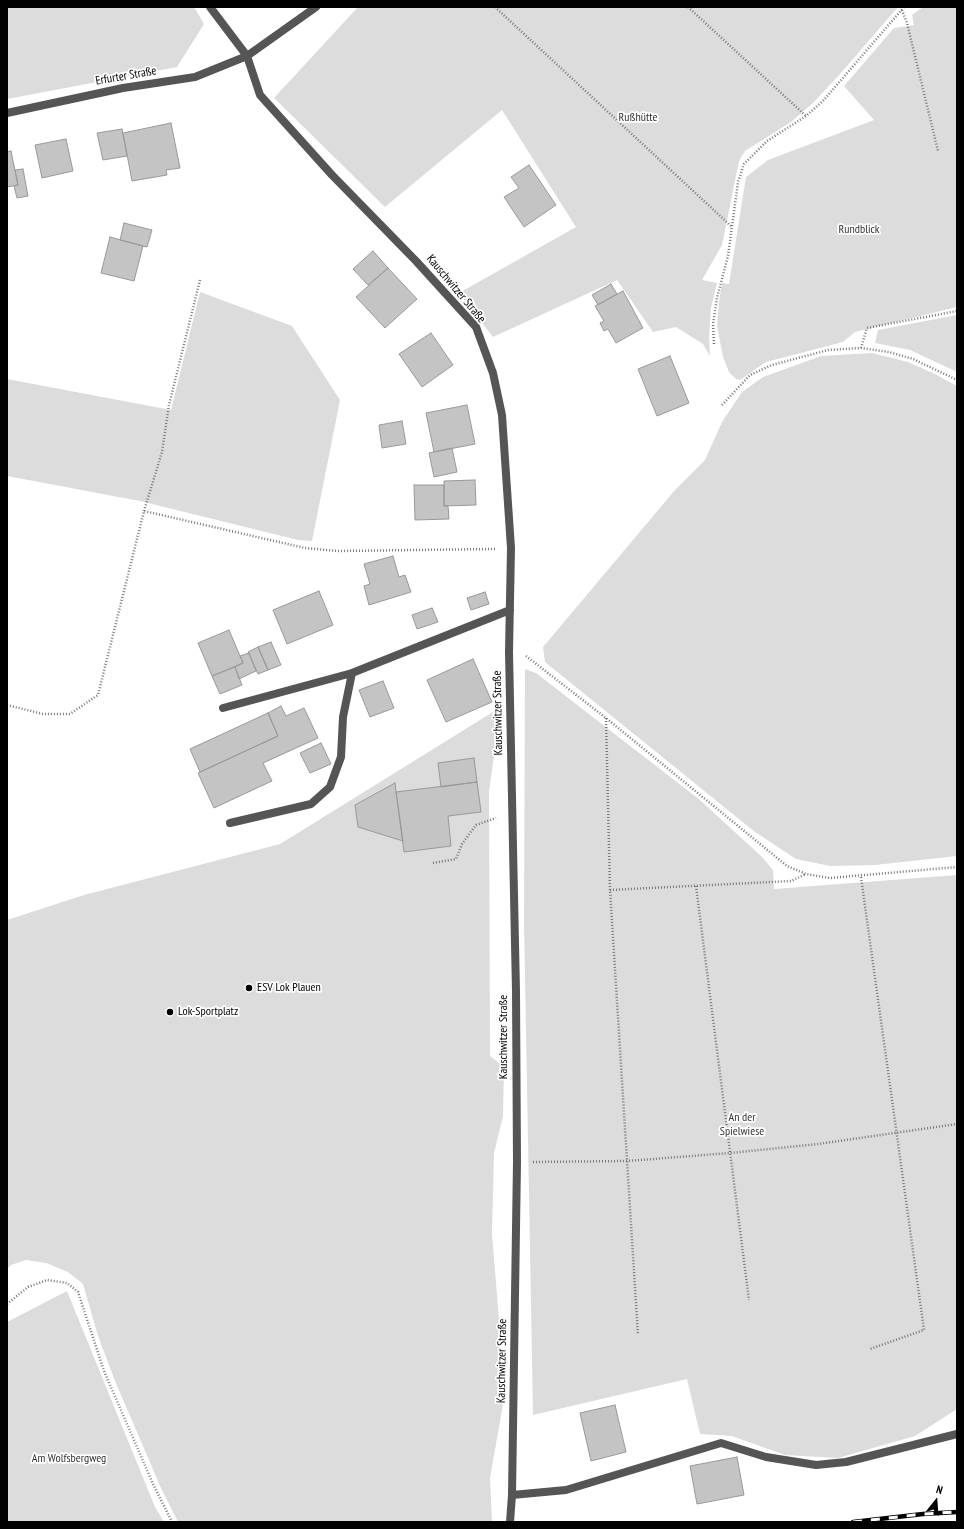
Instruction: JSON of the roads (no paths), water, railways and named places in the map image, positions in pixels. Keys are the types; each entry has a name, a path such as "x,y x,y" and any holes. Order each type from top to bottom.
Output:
{"street":[{"name":"Kauschwitzer Straße","path":"210,7 247,56 260,95 332,175 416,261 476,327 493,373 502,415 511,548 511,812 516,992 517,1162 512,1495 510,1522"},
{"name":"Erfurter Straße","path":"7,113 123,88 195,77 247,56 316,7"},
{"path":"223,708 352,673 510,610"},
{"path":"230,823 311,804 330,787 341,757 343,717 352,673"},
{"path":"512,1495 566,1490 721,1442 766,1457 816,1465 846,1462 957,1434"}],"railway":[{"path":"853,1522 923,1514 957,1512"}],"place":[{"name":"ESV Lok Plauen","path":"249,988"},
{"name":"Lok-Sportplatz","path":"170,1012"}],"park label":[{"name":"Rußhütte","path":"638,118"},
{"name":"Rundblick","path":"859,230"},
{"name":"An der Spielwiese","path":"742,1125"},
{"name":"Am Wolfsbergweg","path":"69,1459"}]}
